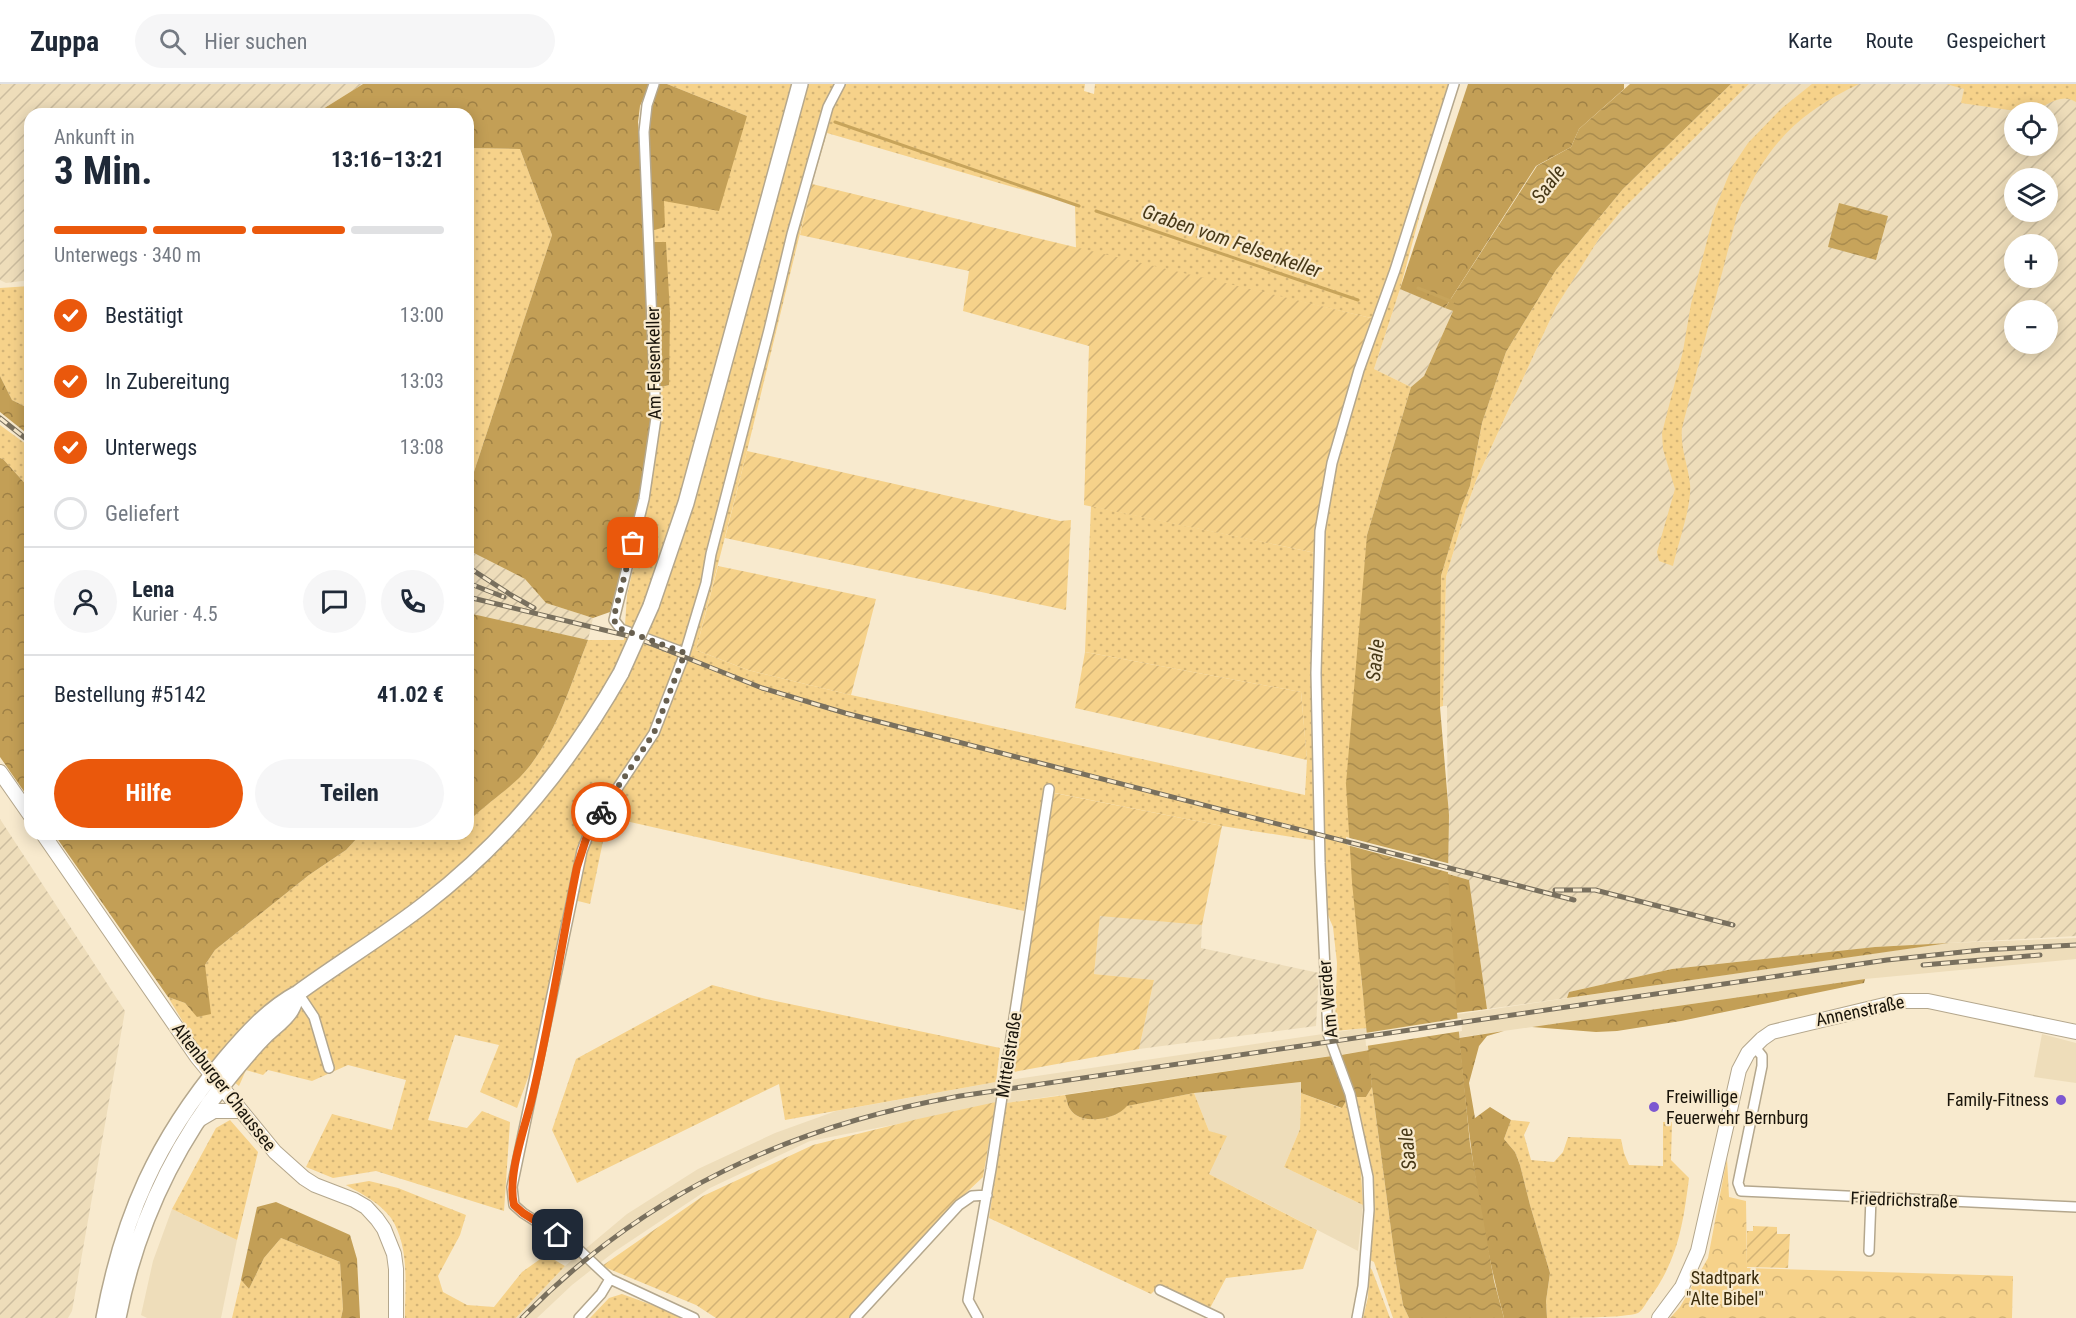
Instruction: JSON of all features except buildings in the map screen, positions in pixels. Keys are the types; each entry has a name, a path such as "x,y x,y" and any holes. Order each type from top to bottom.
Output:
{"main road":[{"path":"118,1318 136,1247 165,1176 197,1121 216,1082 253,1028 282,1002 424,905 495,843 539,796 567,759 621,673 651,606 686,503 800,84"},
{"path":"0,772 24,806"},
{"name":"Altenburger Chaussee","path":"47,840 196,1057 275,1152 295,1172 315,1185 354,1200 366,1207 377,1219 387,1235 394,1254 396,1318"},
{"name":"Annenstraße","path":"1659,1318 1682,1287 1698,1251 1739,1070 1754,1046 1772,1032 1912,1000 1943,1004 2076,1032"},
{"path":"104,1318 119,1248 144,1182 179,1119 216,1082"},
{"path":"197,1121 214,1111 240,1111"}],"street":[{"name":"Am Felsenkeller","path":"654,84 647,105 644,132 656,418 644,499 614,620 621,629 685,653"},
{"path":"694,1318 610,1279 576,1247 514,1205 512,1187 582,851 591,828 654,733 685,653 706,583 711,554 792,234 828,107 840,84"},
{"name":"Am Werder","path":"1357,1318 1363,1286 1369,1210 1368,1177 1350,1094 1328,1034 1317,746 1316,673 1320,531 1332,463 1359,370 1395,270 1454,84"},
{"name":"Mittelstraße","path":"978,1318 968,1300 987,1195 1049,789"},
{"path":"298,993 314,1017 328,1068"},
{"name":"Friedrichstraße","path":"1754,1046 1762,1056 1762,1066 1738,1183 1741,1191 2076,1207"},
{"path":"855,1318 959,1205 972,1196 987,1195"},
{"path":"1869,1251 1870,1198"},
{"path":"579,1318 602,1293 610,1279"},
{"path":"1160,1290 1219,1318"}],"shaded area":[{"path":"0,84 363,84 325,108 24,108 24,281 6,283 0,280"},
{"path":"1749,84 2076,84 2076,936 1875,947 1672,969 1569,992 1567,998 1487,1009 1469,880 1448,874 1447,706 1443,706 1446,577 1477,478 1556,307 1600,237 1622,210"},
{"path":"1400,289 1453,311 1424,376 1411,387 1374,369"},
{"path":"474,553 525,579 546,603 593,618 588,640 474,616"},
{"path":"0,819 125,1011 72,1311 68,1318 0,1318"},
{"path":"1100,915 1202,925 1201,948 1319,973 1316,1026 1139,1049 1154,980 1094,974"},
{"path":"2076,938 2076,959 1865,979 1006,1103 810,1141 710,1188 614,1252 572,1285 537,1318 516,1318 565,1266 627,1214 698,1169 775,1133 836,1111 996,1082 1862,955 1949,943"},
{"path":"2042,1034 2076,1043 2076,1083 2034,1077"},
{"path":"1301,1082 1300,1129 1284,1167 1363,1205 1358,1251 1209,1174 1209,1131 1194,1093"},
{"path":"172,1209 237,1240 221,1318 147,1318 141,1315 153,1261"}],"green space":[{"path":"363,84 650,84 640,106 638,122 653,387 651,423 632,539 610,612 593,618 546,603 525,579 474,553 474,472 552,235 520,149 474,148 474,108 325,108"},
{"path":"659,84 667,84 747,116 719,211 664,201 665,227 651,231 647,156 649,119"},
{"path":"667,84 1085,84 1084,91 1094,94 1095,84 1455,84 1400,289 1374,369 1411,387 1367,535 1361,977 1367,1028 1335,1031 1337,963 1333,927 1328,915 1323,842 1222,826 1045,791 1024,911 608,817 590,904 566,898 537,1053 517,1108 480,1092 499,1045 455,1035 428,1120 467,1128 482,1111 510,1122 504,1211 376,1171 333,1178 306,1167 332,1114 392,1130 406,1080 348,1065 312,1081 268,1070 263,1075 246,1070 239,1086 206,1060 168,997 185,1003 198,1017 205,965 215,950 309,875 346,850 355,840 474,840 474,815 529,767 548,738 588,640 624,640 627,595 639,543 657,432 661,421 659,387 669,385 666,243 651,242 651,231 664,201 747,116","holes":["827,133 1075,205 1076,249 1371,318 1331,446 1316,553 1091,506 1085,652 1301,692 1307,760 1305,795 851,695 748,670 696,650 812,184"]},
{"path":"1468,84 1624,84 1624,89 1579,129 1571,147 1536,166 1445,308 1400,289"},
{"path":"1731,84 1749,84 1622,210 1600,237 1556,307 1477,478 1446,577 1443,706 1440,707 1441,576 1470,486 1482,423 1506,352 1556,270 1623,189"},
{"path":"1812,84 1859,84 1816,108 1783,136 1758,171 1737,215 1682,428 1690,493 1687,514 1673,566 1659,561 1657,552 1675,489 1663,449 1662,433 1715,209 1732,167 1748,143 1782,108"},
{"path":"1946,84 2076,84 2076,102 2063,99 2052,102 2004,102 2004,109 1961,103 1964,89"},
{"path":"474,148 520,149 552,235 474,472"},
{"path":"812,184 1371,318 1331,446 1316,553 1084,505 1089,346 963,311 969,271 800,235"},
{"path":"651,242 666,242 670,313 669,385 659,387"},
{"path":"24,286 24,406 12,400 0,376 0,288"},
{"path":"0,376 12,400 24,406 24,431 0,412"},
{"path":"0,425 24,443 24,482 3,459 0,458"},
{"path":"747,451 1060,521 1071,520 1066,610 725,538"},
{"path":"0,458 24,482 24,791 0,757"},
{"path":"718,566 876,599 851,695 748,670 696,650"},
{"path":"474,614 588,640 548,738 529,767 474,816"},
{"path":"1085,652 1301,692 1307,760 1075,708"},
{"path":"1054,793 1222,826 1202,925 1100,916 1094,974 1154,980 1139,1049 1008,1073"},
{"path":"58,840 355,840 346,850 309,875 215,950 205,965 211,1014 197,1017 185,1003 168,997"},
{"path":"1448,874 1469,880 1487,1009 1432,1016"},
{"path":"1949,943 1567,998 1569,992 1672,969 1875,947"},
{"path":"1865,979 1864,983 1681,1021 1617,1031 1596,1032 1532,1027"},
{"path":"712,985 766,999 1000,1048 996,1082 785,1120 779,1084 577,1183 552,1130 576,1059"},
{"path":"1504,1031 1487,1036 1479,1046 1469,1083 1475,1118 1490,1107 1511,1120 1504,1139 1515,1152 1520,1165 1550,1273 1546,1301 1547,1318 1504,1318 1488,1249 1476,1179 1459,1038"},
{"path":"1370,1050 1372,1087 1366,1097 1355,1097 1341,1055"},
{"path":"1332,1056 1347,1099 1342,1108 1301,1093 1301,1082 1194,1093 1127,1106 1115,1115 1098,1119 1082,1118 1075,1114 1069,1107 1065,1095"},
{"path":"1372,1087 1394,1252 1403,1305 1409,1318 1393,1318 1374,1262 1370,1260 1369,1178 1355,1097 1366,1097"},
{"path":"1194,1093 1209,1131 1227,1136 1209,1174 1317,1230 1303,1269 1226,1278 1210,1308 1160,1285 1151,1294 989,1218 1006,1103 1065,1095 1069,1107 1075,1114 1082,1118 1098,1119 1114,1115 1126,1106"},
{"path":"1301,1093 1341,1108 1347,1099 1361,1172 1363,1205 1284,1167 1300,1129"},
{"path":"996,1102 983,1177 948,1210 850,1318 716,1318 696,1305 602,1266 703,1196 813,1145"},
{"path":"230,1120 258,1152 237,1240 172,1209 216,1128"},
{"path":"1511,1120 1530,1122 1524,1135 1531,1160 1554,1162 1563,1152 1568,1137 1621,1139 1629,1165 1663,1166 1663,1122 1672,1122 1671,1160 1689,1178 1684,1211 1678,1242 1667,1270 1638,1313 1608,1317 1547,1318 1546,1301 1550,1273 1520,1165 1515,1152 1504,1139"},
{"name":"Stadtpark \"Alte Bibel\"","path":"1727,1158 1729,1197 1746,1201 1747,1268 2013,1276 2012,1318 1670,1318 1680,1307 1708,1258"},
{"path":"369,1181 398,1188 466,1215 460,1235 438,1276 443,1292 467,1305 494,1307 522,1272 546,1255 565,1266 516,1318 405,1318 404,1254 397,1229 382,1208 346,1185"},
{"path":"276,1202 350,1235 357,1259 360,1318 341,1318 343,1309 340,1262 281,1238 264,1258 249,1289 241,1280 257,1207"},
{"path":"1753,1226 1777,1227 1777,1234 1790,1234 1788,1268 1747,1267 1747,1231 1753,1231"},
{"path":"281,1238 340,1262 343,1309 341,1318 232,1318 241,1280 249,1289 264,1258"},
{"path":"1369,1266 1390,1318 1363,1318 1368,1297"},
{"path":"622,1294 684,1318 590,1318 609,1298"}],"water":[{"name":"Saale","path":"1630,84 1731,84 1623,189 1556,270 1506,352 1482,423 1470,486 1441,576 1440,707 1449,815 1448,874 1457,1013 1470,1144 1494,1281 1504,1318 1409,1318 1403,1305 1394,1252 1372,1087 1352,882 1346,784 1367,535 1411,387 1424,376 1453,311 1445,308 1537,166 1571,147 1579,129"},
{"path":"1839,203 1888,216 1876,260 1828,247"}],"pier":[{"path":"1346,837 1451,864 1451,873 1347,845"},
{"path":"1461,1018 1462,1031 1366,1046 1365,1033"}],"waterway":[{"name":"Graben vom Felsenkeller","path":"835,122 1079,206"},
{"name":"Graben vom Felsenkeller","path":"1096,211 1358,300"},
{"name":"Graben vom Felsenkeller","path":"1418,288 1453,302"}],"railway":[{"path":"0,418 24,437"},
{"path":"474,571 534,608"},
{"path":"474,585 504,597"},
{"path":"474,598 637,638 762,688 845,713 1574,900"},
{"path":"1555,890 1595,890 1733,925"},
{"path":"522,1318 569,1274 618,1235 669,1201 723,1171 779,1146 897,1109 960,1096 1887,960 1981,950 2076,945"},
{"path":"1923,965 2040,955"}],"way so far":[{"path":"601,812 654,733 685,653 621,629 615,623 614,616 633,543"}],"place":[{"name":"Family-Fitness","path":"2061,1100"},
{"name":"Freiwillige Feuerwehr Bernburg","path":"1654,1107"}],"route":[{"path":"558,1235 514,1205 512,1187 525,1119 531,1104 577,867 586,839 601,812"}]}
